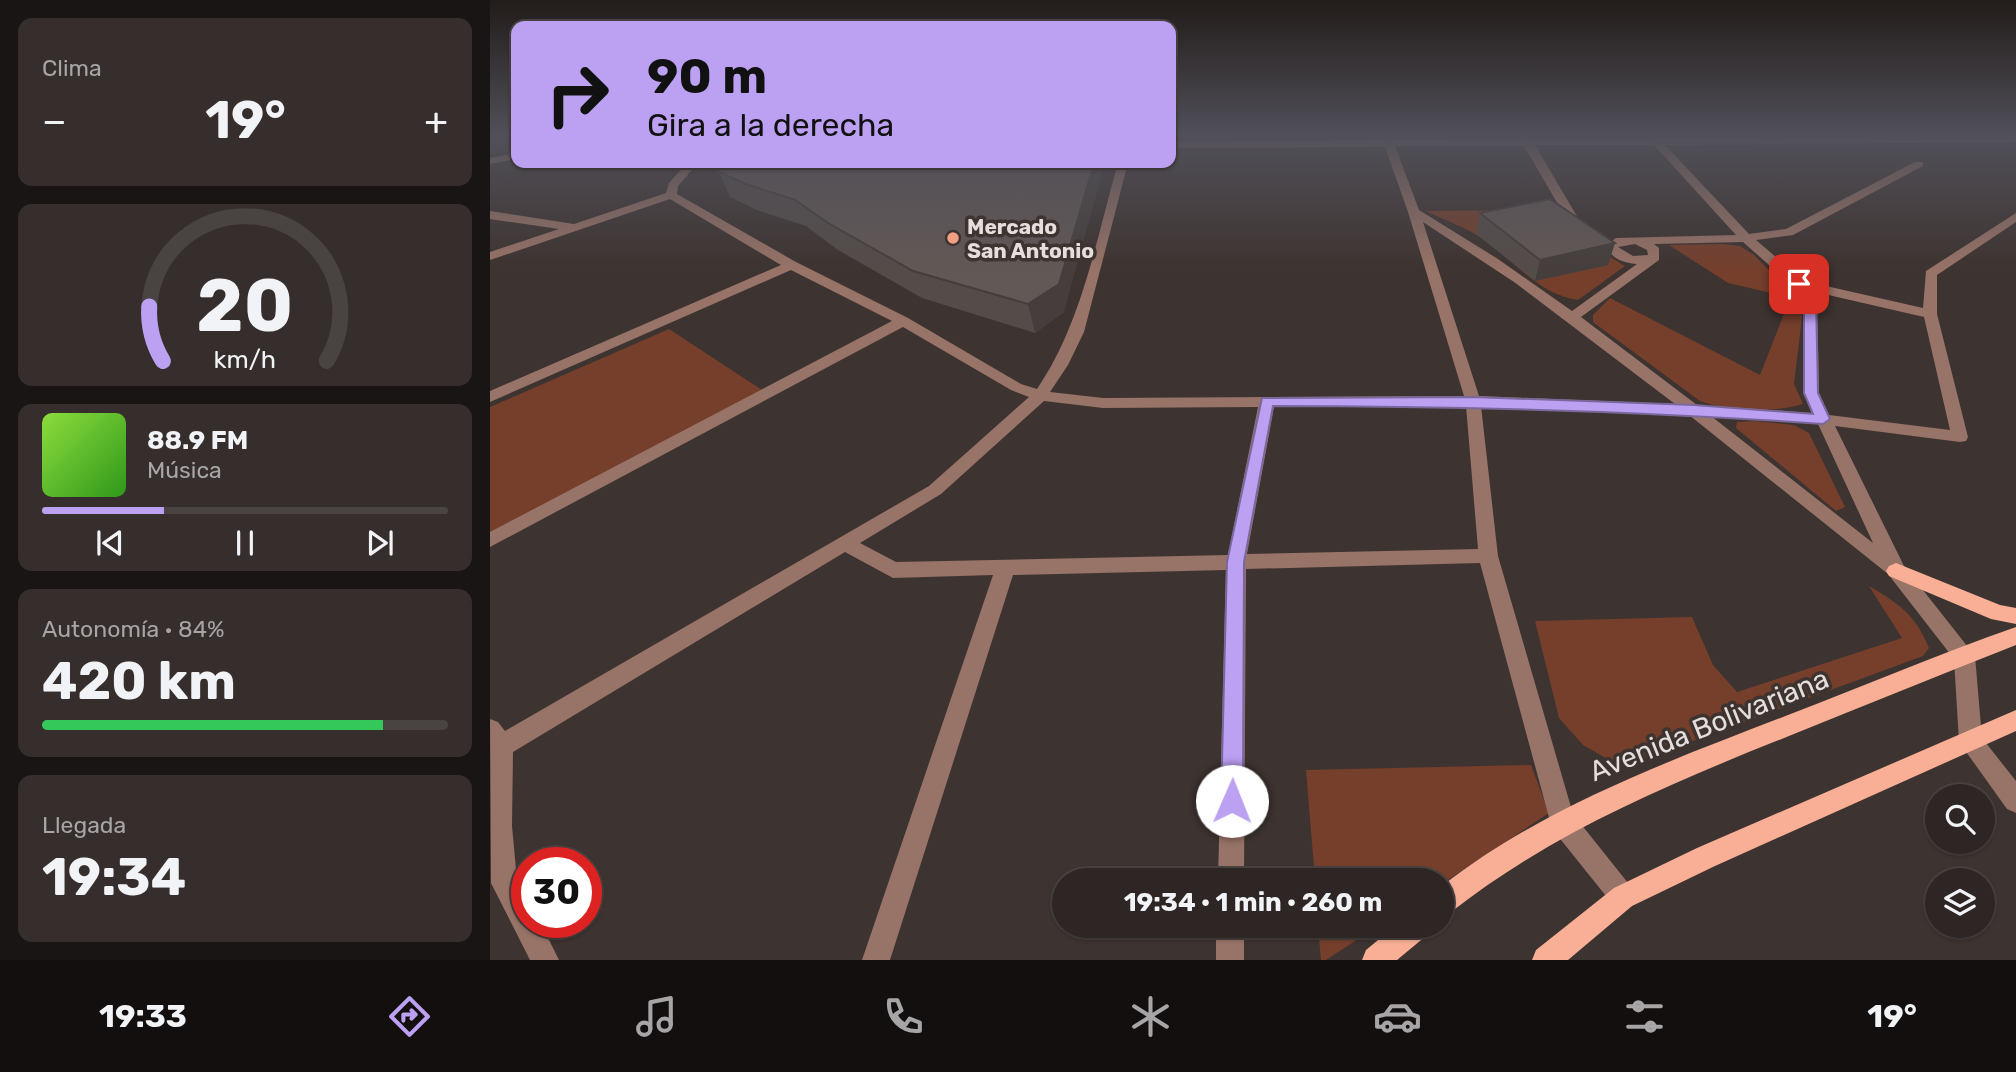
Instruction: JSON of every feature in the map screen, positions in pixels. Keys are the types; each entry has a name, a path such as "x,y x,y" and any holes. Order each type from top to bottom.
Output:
{"main road":[{"path":"1896,571 1987,609 2016,616"},
{"name":"Avenida Bolivariana","path":"1454,893 1471,879 1562,821 1683,767 2016,636"},
{"path":"1546,960 1623,897 1706,857 2016,720"},
{"path":"1376,960 1402,938"}],"street":[{"path":"671,195 678,181"},
{"path":"545,960 504,883 496,738 845,544 935,490 1040,396 1061,365 1077,332 1118,181"},
{"path":"1403,181 1473,401 1488,556 1562,821 1623,897"},
{"path":"1551,181 1581,232 1588,237"},
{"path":"1693,181 1746,238 1799,284 1810,299 1811,393 1896,571"},
{"path":"1620,250 1635,240 1746,238 1789,232 1887,181"},
{"path":"490,256 671,195 791,265 903,321 1016,387 1040,396 1103,403 1473,401 1694,410 1823,419 1960,437 1930,314 1931,274 2016,217"},
{"path":"1414,212 1468,243 1572,317 1896,571 1964,656 1971,742 2016,801"},
{"path":"490,215 576,227"},
{"path":"1572,317 1675,239"},
{"path":"1635,240 1653,248 1654,257"},
{"path":"1620,250 1640,268"},
{"path":"1620,250 1641,261 1654,257"},
{"path":"490,397 791,265"},
{"path":"1799,284 1930,314"},
{"path":"490,540 903,321"},
{"path":"1231,868 1236,562 1267,401"},
{"path":"845,544 893,570 1488,556"},
{"path":"876,960 1005,568"},
{"path":"1230,938 1230,960"}],"shaded area":[{"path":"1560,210 1575,236 1625,266 1578,300 1549,290 1475,234 1426,211"},
{"path":"1669,245 1740,246 1754,255 1797,299 1728,283"},
{"path":"1610,298 1760,375 1788,304 1803,309 1794,384 1803,404 1779,409 1751,410 1700,401 1593,322 1593,315"},
{"path":"669,329 765,392 490,540 490,407"},
{"path":"1737,422 1794,425 1809,433 1845,507 1836,511 1736,428"},
{"path":"1869,586 1889,598 1912,618 1929,648 1923,656 1636,762 1611,761 1583,745 1559,718 1535,621 1692,617 1713,665 1737,692 1902,638"},
{"path":"1531,765 1549,813 1454,876 1454,868 1314,868 1306,770"},
{"path":"1319,938 1360,938 1326,960 1321,960"}],"building":[{"name":"Mercado San Antonio","path":"739,181 1089,181 1059,284 1028,304 913,271 828,223 795,200"},
{"path":"1550,199 1615,243 1540,260 1480,213"}],"place":[{"name":"Mercado San Antonio","path":"953,238"}],"route":[{"path":"1232,801 1236,562 1267,401 1473,401 1694,410 1823,419 1811,393 1810,299 1799,284"}]}
